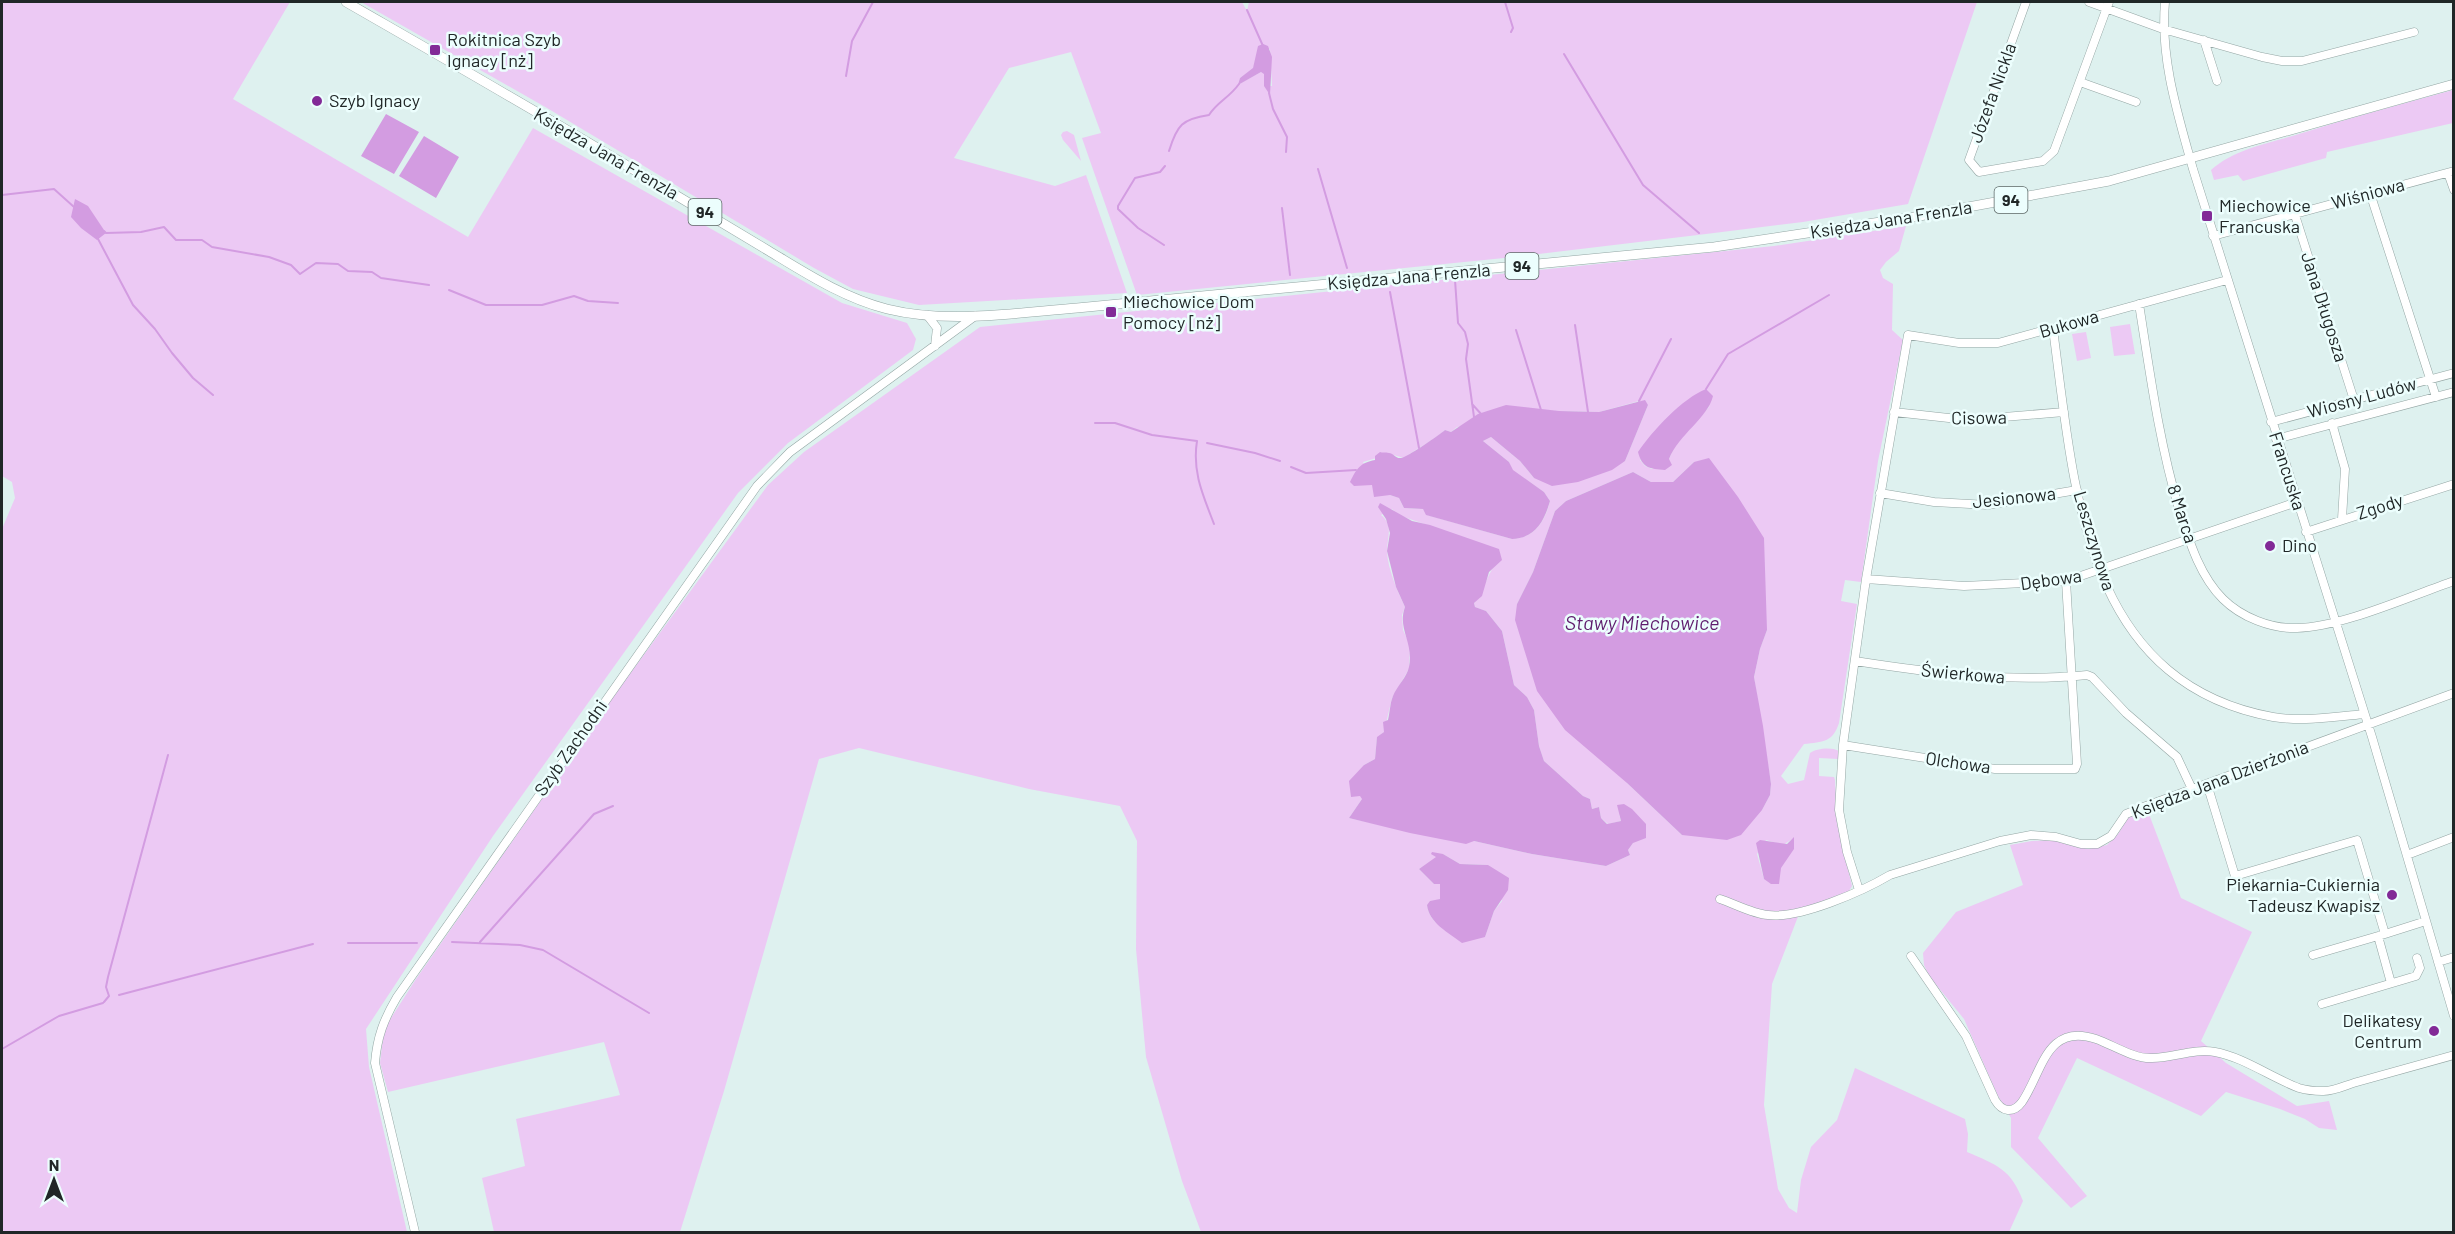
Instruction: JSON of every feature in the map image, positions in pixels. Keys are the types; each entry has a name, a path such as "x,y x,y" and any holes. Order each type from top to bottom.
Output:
{"main road":[{"name":"Księdza Jana Frenzla","path":"346,2 648,178 819,281 867,303 910,314 927,315 977,315 1077,308 1714,247 1914,217 2083,188 2454,84"}],"street":[{"name":"Józefa Nickla","path":"2026,2 1969,160 1979,172 2043,161 2054,151 2108,5"},
{"path":"2089,2 2108,5 2163,29 2262,57 2302,61 2414,32"},
{"path":"2165,2 2163,29 2169,75 2190,158"},
{"path":"2204,40 2217,81"},
{"path":"2080,82 2136,102"},
{"name":"Francuska","path":"2190,158 2276,440 2364,714 2454,1016"},
{"path":"2451,172 2454,190"},
{"name":"Wiśniowa","path":"2213,236 2451,172"},
{"path":"2370,193 2436,397"},
{"name":"Jana Długosza","path":"2295,215 2354,400"},
{"name":"Bukowa","path":"1894,412 1908,335 1978,345 1998,343 2227,280"},
{"name":"8 Marca","path":"2139,304 2159,426 2170,477 2188,538 2211,585 2223,599 2242,614 2280,627 2298,628 2335,622 2454,580"},
{"path":"927,315 937,328 935,346"},
{"name":"Szyb Zachodni","path":"415,1233 375,1062 377,1041 384,1019 617,682 757,486 790,452 977,315"},
{"name":"Leszczynowa","path":"2053,329 2077,490 2100,571 2127,625 2147,650 2188,686 2208,698 2237,708 2276,718 2305,719 2364,714"},
{"name":"Wiosny Ludów","path":"2271,422 2454,373"},
{"name":"Wiosny Ludów","path":"2276,440 2332,423 2454,392"},
{"path":"1859,890 1847,852 1839,810 1843,745 1866,579 1894,412"},
{"name":"Cisowa","path":"1894,412 1967,420 2064,412"},
{"path":"2332,423 2345,469 2342,519"},
{"name":"Zgody","path":"2306,532 2454,484"},
{"name":"Jesionowa","path":"1880,493 1934,502 1988,504 2077,490"},
{"name":"Dębowa","path":"1866,579 1964,586 2066,581 2297,502"},
{"path":"2066,581 2071,677"},
{"name":"Świerkowa","path":"1855,661 1979,677 2015,679 2087,675 2092,677 2126,713 2177,757 2192,789"},
{"name":"Olchowa","path":"1843,745 1995,769 2074,769 2077,764 2071,677"},
{"name":"Księdza Jana Dzierżonia","path":"1720,898 1766,915 1799,914 1890,875 2000,841 2031,835 2056,837 2081,844 2097,844 2111,836 2126,814 2454,693"},
{"path":"2208,784 2235,876 2357,840 2382,935 2391,983"},
{"path":"2407,855 2454,837"},
{"path":"2313,955 2426,921"},
{"path":"1911,956 1966,1036 1999,1108 2006,1111 2015,1109 2022,1101 2044,1056 2051,1047 2071,1038 2094,1039 2150,1059 2196,1051 2221,1053 2301,1088 2323,1092 2454,1055"},
{"path":"2438,962 2454,957"},
{"path":"2322,1004 2415,976 2420,968 2417,958"}],"shaded area":[{"path":"2,2 290,2 233,99 468,237 533,128 842,303 907,323 916,339 913,350 788,443 738,493 493,836 366,1029 369,1067 407,1232 2,1232 2,529 15,498 12,482 2,476"},
{"path":"361,2 1242,2 1247,11 1249,2 1977,2 1908,204 1803,222 1514,257 1137,295 1082,138 1101,133 1071,52 1009,68 954,158 1055,186 1086,175 1127,293 919,305 853,289 547,108","holes":["1270,49 1272,86 1264,86 1264,73 1261,72 1239,84 1240,78 1253,69 1258,50"]},
{"path":"2453,90 2453,123 2327,152 2326,158 2243,181 2238,175 2214,180 2211,170 2241,152 2337,122"},
{"path":"1067,131 1074,135 1081,161 1063,140 1061,135"},
{"path":"1906,226 1899,251 1880,270 1883,278 1893,284 1892,330 1903,340 1878,461 1861,582 1845,580 1841,601 1857,604 1839,723 1834,734 1826,740 1804,744 1781,776 1788,784 1804,780 1810,753 1825,749 1839,751 1838,759 1819,758 1819,776 1834,777 1835,780 1837,823 1852,886 1849,891 1802,909 1772,984 1764,1105 1778,1189 1789,1208 1797,1213 1801,1180 1811,1147 1837,1120 1855,1068 1965,1119 1968,1134 1967,1152 2002,1169 2013,1182 2023,1201 2009,1232 1201,1232 1182,1181 1146,1057 1136,949 1137,841 1120,806 1029,789 859,748 819,759 724,1091 680,1232 494,1232 482,1178 525,1166 516,1119 620,1095 604,1042 388,1092 380,1063 384,1029 416,979 616,693 768,485 804,452 980,327 1774,246","holes":["1639,401 1648,405 1625,461 1534,478 1520,461 1491,437 1483,441 1509,462 1512,470 1544,492 1550,501 1542,522 1527,536 1520,538 1512,539 1427,515 1423,509 1404,508 1399,498 1375,490 1363,462 1390,454 1404,458 1445,430 1451,432 1457,427 1559,411 1599,412","1710,406 1676,443 1669,459 1652,469 1640,460","1694,462 1767,630 1754,677 1771,784 1770,795 1762,810 1682,835 1627,783 1517,604 1533,572 1555,511 1566,501 1633,472 1651,482 1673,482","1392,509 1398,515 1442,530 1495,565 1474,603 1475,607 1486,611 1502,631 1514,685 1527,697 1534,710 1539,746 1544,761 1583,796 1590,799 1592,809 1599,807 1601,818 1608,824 1621,821 1619,814 1633,843 1628,850 1630,855 1606,866 1532,854 1474,841 1412,832 1349,818 1362,799 1364,765 1375,759 1377,738 1384,732 1392,698 1409,669 1410,645 1403,630 1402,615 1405,607 1389,565 1387,551 1389,527 1381,515","1794,838 1784,862 1764,879 1757,854 1766,840 1783,845","1443,854 1460,864 1488,865 1502,901 1494,911 1485,937 1449,930 1435,921 1427,905 1440,899 1440,883 1434,884 1419,869"]},
{"path":"2130,324 2135,354 2114,356 2110,327"},
{"path":"2086,332 2091,358 2077,361 2072,334"},
{"path":"2147,809 2181,898 2252,932 2201,1041 2226,1063 2297,1106 2329,1101 2337,1130 2319,1128 2305,1119 2280,1109 2226,1092 2201,1116 2077,1058 2038,1138 2087,1196 2071,1208 2011,1147 2011,1118 1997,1094 1964,1019 1929,976 1924,965 1923,953 1956,912 2023,885 2010,845 2054,840 2088,849 2107,845 2118,834 2128,818"}],"water":[{"path":"1263,44 1268,46 1272,57 1270,95 1264,86 1264,74 1261,72 1238,85 1240,78 1253,68 1258,46"},
{"path":"386,114 419,132 394,174 361,156"},
{"path":"424,136 459,157 436,198 399,176"},
{"path":"75,199 88,206 106,233 97,240 71,217"},
{"path":"1706,389 1713,396 1710,404 1674,450 1669,459 1672,465 1665,470 1651,468 1644,464 1638,452 1651,435 1678,407"},
{"path":"1645,400 1648,405 1625,461 1612,470 1578,482 1552,486 1534,478 1520,461 1491,437 1483,441 1509,462 1513,470 1544,492 1550,501 1545,516 1537,528 1527,536 1520,538 1512,539 1426,515 1423,509 1404,508 1399,498 1390,495 1374,497 1372,485 1354,486 1350,482 1360,467 1375,460 1375,456 1380,452 1390,453 1399,458 1404,457 1445,430 1451,432 1478,414 1506,405 1559,411 1599,412"},
{"name":"Stawy Miechowice","path":"1709,458 1738,497 1764,538 1767,630 1754,677 1771,784 1770,795 1762,810 1741,835 1727,840 1682,835 1627,783 1565,730 1537,691 1515,620 1517,604 1533,572 1555,511 1566,501 1633,472 1651,482 1673,482 1694,462"},
{"path":"1380,503 1412,521 1499,549 1502,560 1489,572 1482,596 1474,603 1475,607 1486,611 1502,631 1514,685 1527,697 1534,710 1539,746 1544,761 1583,796 1590,799 1592,809 1599,807 1601,818 1607,824 1621,821 1617,805 1624,804 1646,824 1646,838 1633,843 1628,850 1630,855 1606,866 1532,854 1474,841 1466,844 1349,818 1362,799 1360,796 1351,797 1349,781 1364,765 1375,759 1377,737 1384,732 1383,722 1388,720 1392,699 1408,671 1410,658 1403,622 1405,607 1396,587 1387,551 1390,533 1386,519 1378,507"},
{"path":"1794,837 1794,849 1781,868 1779,884 1771,884 1764,879 1756,843 1760,840 1787,844"},
{"path":"1432,852 1443,854 1460,864 1488,865 1509,878 1508,890 1494,911 1485,937 1462,943 1440,927 1431,917 1427,905 1430,901 1440,899 1440,884 1434,884 1419,869 1436,857 1431,854"}],"waterway":[{"path":"846,76 852,41 873,2"},
{"path":"1505,2 1513,28 1511,32"},
{"path":"1247,10 1263,46"},
{"path":"1564,54 1643,185 1699,233"},
{"path":"1169,151 1182,125 1192,119 1209,115 1239,84"},
{"path":"1269,93 1273,109 1287,137 1286,152"},
{"path":"1164,245 1138,228 1118,209 1118,206 1135,178 1160,172 1165,166"},
{"path":"1318,169 1347,268"},
{"path":"2,195 54,189 74,207"},
{"path":"1282,208 1290,275"},
{"path":"104,231 106,233 141,232 164,227 176,240 202,240 212,247 269,257 291,265 300,274 316,263 338,264 348,271 372,272 381,278 429,285"},
{"path":"97,237 133,305 193,378 213,395"},
{"path":"1455,280 1458,323 1465,332 1468,344 1466,359 1474,417"},
{"path":"449,290 486,305 542,305 574,296 588,301 618,303"},
{"path":"1390,292 1419,448"},
{"path":"1706,389 1728,354 1829,295"},
{"path":"1575,325 1588,412"},
{"path":"1516,330 1541,410"},
{"path":"1639,401 1671,339"},
{"path":"1472,404 1482,415"},
{"path":"1095,423 1115,423 1152,435 1197,441 1197,473 1214,524"},
{"path":"1207,443 1280,461"},
{"path":"1291,467 1306,473 1356,470"},
{"path":"104,1002 109,996 106,987 108,977 168,755"},
{"path":"480,942 594,814 613,806"},
{"path":"452,942 520,945 543,950 649,1013"},
{"path":"348,943 417,943"},
{"path":"119,995 313,944"},
{"path":"2,1049 59,1016 103,1003"}],"place":[{"name":"Rokitnica Szyb Ignacy [nż]","path":"435,50"},
{"name":"Szyb Ignacy","path":"317,101"},
{"name":"Miechowice Francuska","path":"2207,216"},
{"name":"Miechowice Dom Pomocy [nż]","path":"1111,312"},
{"name":"Dino","path":"2270,546"},
{"name":"Piekarnia-Cukiernia Tadeusz Kwapisz","path":"2392,895"},
{"name":"Delikatesy Centrum","path":"2434,1031"}]}
